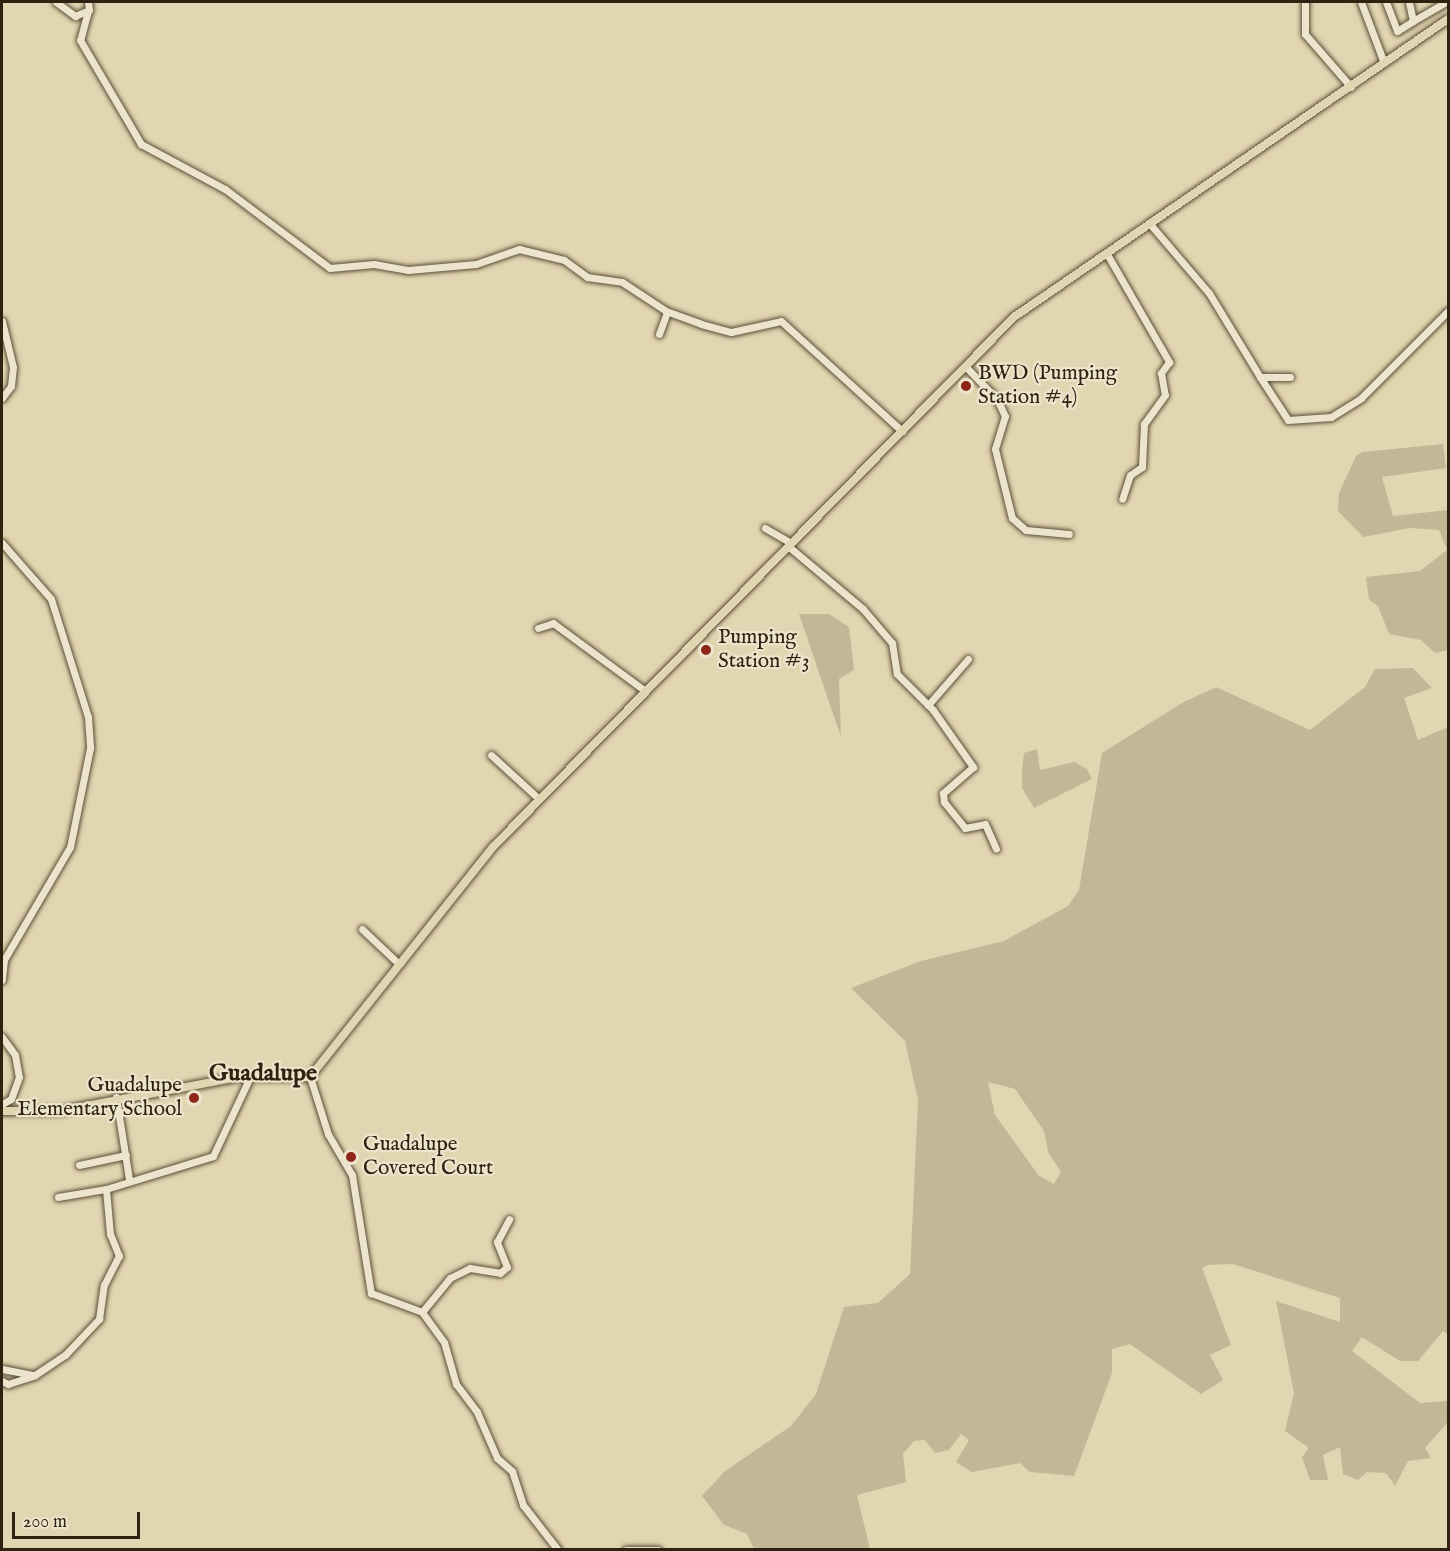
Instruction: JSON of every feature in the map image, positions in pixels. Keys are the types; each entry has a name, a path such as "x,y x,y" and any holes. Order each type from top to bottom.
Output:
{"main road":[{"path":"2,1111 50,1112 116,1097 250,1077 310,1077 470,873 644,690 1014,317 1448,19"}],"street":[{"path":"56,2 75,16 88,11"},
{"path":"88,2 88,11 80,40 141,144 225,189 330,268 374,264 408,270 476,264 519,249 564,260 587,277 622,282 667,312 731,332 781,321 902,431"},
{"path":"1305,2 1305,34 1351,87"},
{"path":"1361,2 1384,63"},
{"path":"1386,2 1396,31 1444,2 1448,19"},
{"path":"1409,2 1413,21"},
{"path":"1150,224 1209,293 1288,420 1331,417 1361,398 1449,311"},
{"path":"1107,255 1169,362 1161,373 1165,395 1144,424 1142,467 1130,475 1122,499"},
{"path":"659,334 667,312"},
{"path":"2,321 13,367 11,386 2,398"},
{"path":"966,367 997,399 1005,416 995,448 1012,518 1026,530 1069,534"},
{"path":"1260,377 1290,377"},
{"path":"765,528 790,544 863,609 892,643 897,674 928,705 973,767 943,793 944,802 965,828 986,824 996,849"},
{"path":"2,543 51,599 88,717 90,747 70,847 8,952 2,980"},
{"path":"538,628 553,623 644,690"},
{"path":"928,705 968,659"},
{"path":"491,755 539,799"},
{"path":"362,929 399,964"},
{"path":"2,1037 15,1055 19,1077 11,1099 2,1104"},
{"path":"58,1197 106,1190 129,1179 213,1156 250,1077"},
{"path":"310,1077 328,1134 352,1175 369,1288 379,1298 404,1301 422,1312 444,1342 452,1378 477,1412 497,1458 512,1471 523,1504 558,1550"},
{"path":"116,1097 129,1179"},
{"path":"79,1165 126,1155"},
{"path":"2,1381 8,1384 35,1376 65,1355 99,1319 104,1285 119,1256 110,1234 106,1190"},
{"path":"422,1312 450,1278 470,1268 500,1273 507,1268 497,1242 509,1219"},
{"path":"2,1369 35,1376"},
{"path":"626,1550 658,1550"}],"shaded area":[{"path":"1443,444 1446,468 1382,477 1393,516 1448,510 1448,650 1435,653 1421,640 1389,634 1378,606 1369,600 1366,577 1420,571 1447,550 1439,530 1410,528 1363,537 1338,511 1339,493 1356,456 1363,452"},
{"path":"799,614 829,614 849,627 854,670 839,679 841,737"},
{"path":"1413,668 1432,688 1404,698 1418,740 1448,727 1448,1334 1443,1331 1418,1361 1400,1361 1362,1337 1352,1351 1420,1403 1448,1401 1448,1422 1425,1448 1431,1458 1408,1461 1395,1486 1386,1473 1367,1472 1358,1480 1343,1474 1340,1447 1323,1455 1328,1480 1310,1480 1302,1457 1309,1448 1285,1431 1294,1393 1276,1301 1340,1322 1340,1298 1233,1264 1208,1265 1202,1268 1231,1345 1210,1355 1223,1380 1201,1394 1130,1344 1112,1349 1112,1373 1074,1476 1030,1472 1020,1463 972,1472 956,1462 969,1440 961,1434 949,1450 935,1453 925,1440 914,1441 903,1454 906,1482 857,1495 870,1549 754,1549 747,1534 724,1525 702,1496 725,1471 791,1426 816,1394 844,1307 878,1303 910,1274 918,1100 905,1041 851,988 921,961 1004,941 1068,906 1079,890 1102,753 1182,703 1216,687 1310,730 1365,687 1375,669","holes":["988,1082 1015,1089 1044,1131 1048,1152 1061,1172 1054,1184 1039,1176 995,1115"]},
{"path":"1037,749 1040,770 1074,762 1087,769 1092,779 1034,808 1022,788 1022,771 1024,753"}],"place":[{"name":"BWD (Pumping Station #4)","path":"966,386"},
{"name":"Pumping Station #3","path":"706,650"},
{"name":"Guadalupe Elementary School","path":"194,1098"},
{"name":"Guadalupe Covered Court","path":"351,1157"}],"district":[{"name":"Guadalupe","path":"263,1074"}]}
